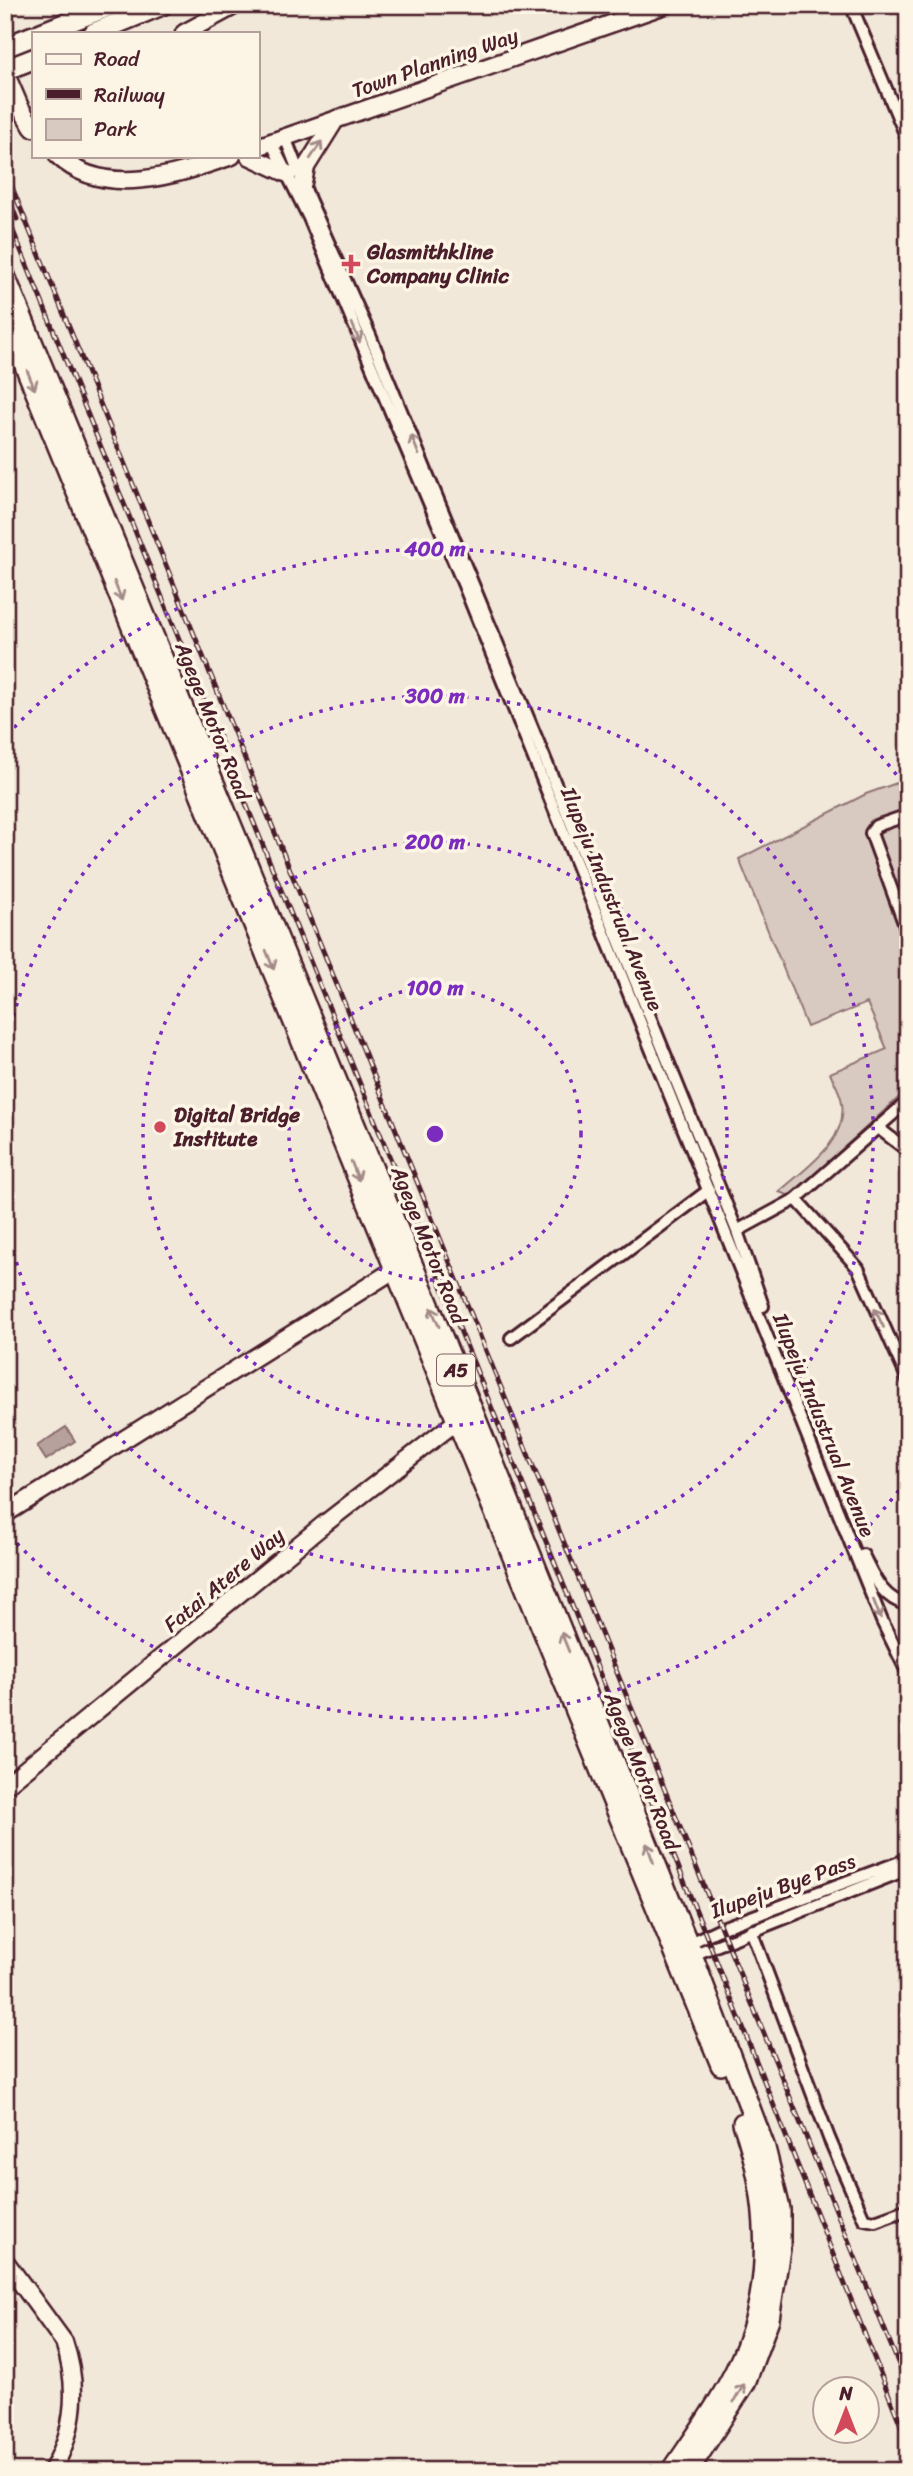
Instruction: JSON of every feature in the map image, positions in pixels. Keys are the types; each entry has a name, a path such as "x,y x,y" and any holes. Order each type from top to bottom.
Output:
{"highway":[{"path":"46,32 90,24 116,14 162,5"},
{"path":"5,47 32,36"},
{"path":"7,76 32,59"},
{"name":"Agege Motor Road","path":"5,276 63,437 394,1270 466,1418"},
{"name":"Agege Motor Road","path":"5,317 63,437 765,2148 780,2209 780,2249 769,2319 745,2383 688,2471"},
{"name":"Agege Motor Road","path":"672,2471 714,2406 746,2348 765,2271 762,2195 746,2130 683,1953"}],"street":[{"path":"186,32 236,5"},
{"name":"Town Planning Way","path":"271,142 665,5"},
{"path":"851,5 908,141"},
{"path":"7,76 32,106"},
{"path":"7,76 32,126"},
{"path":"303,183 314,152 335,119"},
{"name":"Ilupeju Industrual Avenue","path":"271,142 288,174 465,588 882,1620 908,1674"},
{"name":"Ilupeju Industrual Avenue","path":"271,142 303,183 369,333 737,1231 779,1348 858,1546 881,1590 896,1602 908,1605"},
{"path":"63,158 118,180 148,179 187,172 226,158"},
{"path":"253,158 288,174"},
{"path":"908,815 876,826 871,833 908,934"},
{"path":"737,1231 796,1199 908,1101"},
{"path":"877,1127 908,1151"},
{"path":"511,1338 709,1190"},
{"path":"796,1199 858,1268 904,1358 908,1380"},
{"path":"5,1514 394,1270"},
{"name":"Fatai Atere Way","path":"5,1786 323,1525 466,1418"},
{"name":"Ilupeju Bye Pass","path":"683,1953 719,1929 908,1859"},
{"name":"Ilupeju Bye Pass","path":"683,1953 751,1930 908,1869"},
{"path":"751,1930 829,2138 864,2219 875,2221 908,2209"},
{"path":"5,2261 64,2342 69,2356 74,2397 70,2428 52,2471"}],"green space":[{"path":"908,779 908,1089 791,1196 779,1192 822,1154 838,1130 842,1103 830,1073 887,1049 867,1003 807,1027 739,859 866,794"}],"shaded area":[{"path":"66,1427 75,1441 46,1460 37,1446"}],"railway":[{"path":"5,170 908,2387"},
{"path":"5,190 17,219"},
{"path":"5,211 706,1935 908,2443"}],"place":[{"name":"Glasmithkline Company Clinic","path":"351,264"},
{"name":"Digital Bridge Institute","path":"160,1127"}]}
